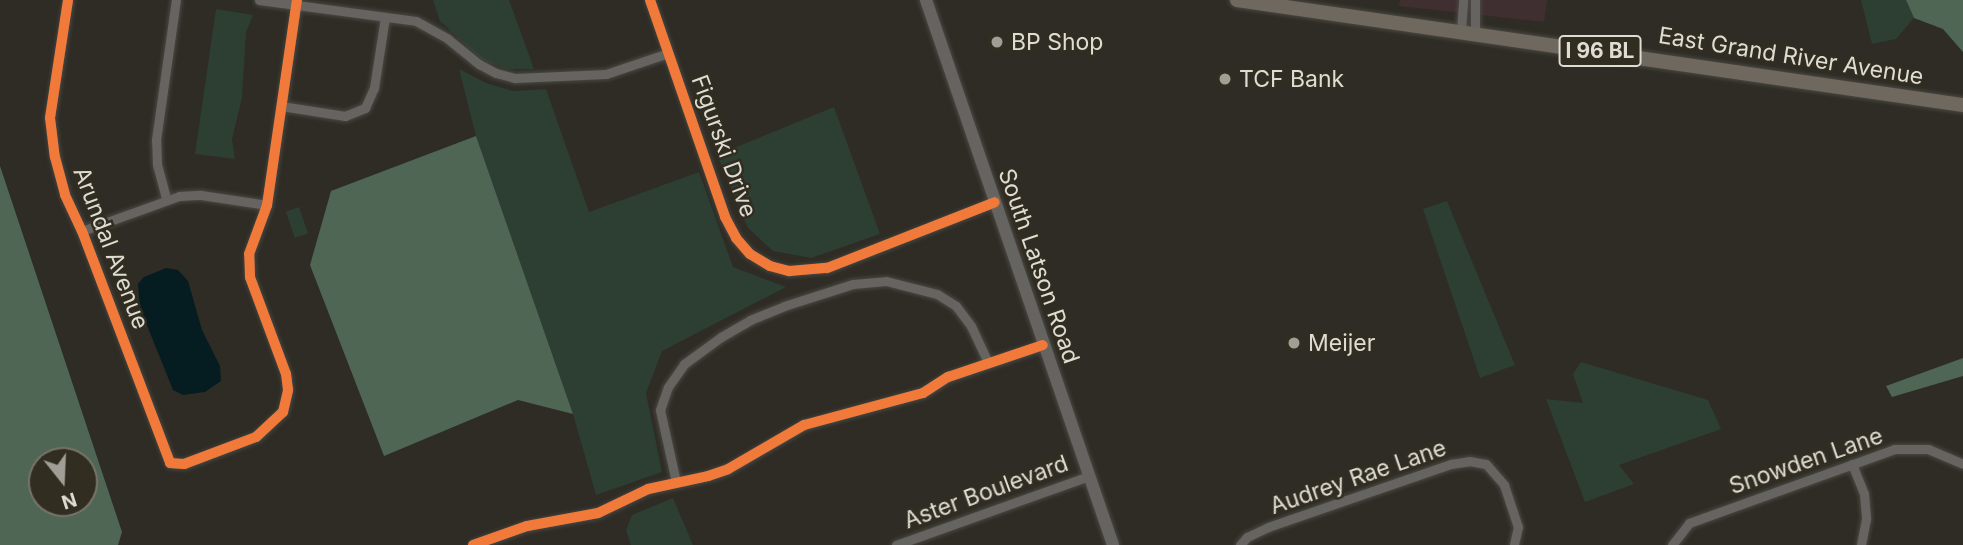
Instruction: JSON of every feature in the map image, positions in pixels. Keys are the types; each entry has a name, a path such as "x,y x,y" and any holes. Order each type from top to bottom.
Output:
{"main road":[{"name":"South Latson Road","path":"926,0 1113,545"},
{"name":"East Grand River Avenue","path":"1237,0 1963,105"}],"street":[{"name":"Arundal Avenue","path":"68,0 50,118 55,158 61,182 170,463 184,464 257,437 283,412 288,390 286,374 250,277 249,254 267,205"},
{"path":"166,198 157,164 156,140 176,0"},
{"path":"259,0 416,21 448,39 479,64 496,73 515,78 606,74 668,54"},
{"name":"Figurski Drive","path":"650,0 725,217 736,238 750,254 770,266 798,271 827,268 995,202"},
{"path":"1463,0 1468,32"},
{"path":"1468,32 1475,0"},
{"path":"82,231 166,198 201,195 267,205 297,3"},
{"path":"281,106 345,116 365,108 374,88 385,17"},
{"path":"676,482 660,410 668,387 684,363 721,337 750,320 784,306 853,284 886,281 937,294 956,306 971,326 987,361"},
{"path":"473,545 527,526 598,513 648,489 694,480 728,469 804,425 923,393 948,377 987,361 1043,345"},
{"name":"Snowden Lane","path":"1672,545 1689,523 1894,449 1928,449 1963,464"},
{"name":"Audrey Rae Lane","path":"1240,545 1268,527 1451,464 1469,461 1486,464 1504,485 1518,527 1514,545"},
{"path":"1852,464 1864,494 1866,519 1861,545"},
{"name":"Aster Boulevard","path":"896,545 1089,476"}],"shaded area":[{"path":"1400,0 1547,0 1544,22 1399,6"}],"green space":[{"path":"433,0 509,0 534,69 507,69 482,60 440,21"},
{"path":"1861,0 1906,0 1914,18 1896,39 1872,44"},
{"path":"1906,0 1963,0 1963,52 1943,29 1914,18"},
{"path":"216,9 253,15 246,32 242,98 232,139 235,159 195,154"},
{"path":"459,69 486,83 513,91 546,89 589,212 699,172 733,267 786,287 662,351 646,393 662,472 596,495 573,414 476,136"},
{"path":"834,107 880,234 811,258 773,251 748,228 717,155"},
{"path":"476,136 573,414 518,400 384,456 310,265 331,191"},
{"path":"0,166 94,447 28,447 28,517 98,517 98,460 122,532 118,545 0,545"},
{"path":"1447,201 1515,365 1480,378 1423,209"},
{"path":"299,207 308,233 295,238 286,212"},
{"path":"1963,358 1963,376 1892,397 1886,386"},
{"path":"1581,362 1708,400 1721,429 1619,465 1634,484 1585,502 1546,399 1583,403 1573,374"},
{"path":"673,498 693,545 631,545 626,530 632,515"}],"water":[{"path":"166,268 178,270 188,281 202,330 220,366 221,381 205,392 183,395 173,390 140,308 138,284 144,277"}],"cycle path":[{"path":"68,0 50,118 55,157 65,195 82,231 170,463 184,464 256,437 283,412 288,390 286,374 250,277 249,254 267,205 297,0"},
{"path":"650,0 725,217 736,238 750,254 770,266 789,271 827,268 995,202"},
{"path":"473,545 527,526 598,513 648,489 728,469 804,425 923,393 948,377 1043,345"}],"place":[{"name":"BP Shop","path":"997,42"},
{"name":"TCF Bank","path":"1225,79"},
{"name":"Meijer","path":"1294,343"}]}
